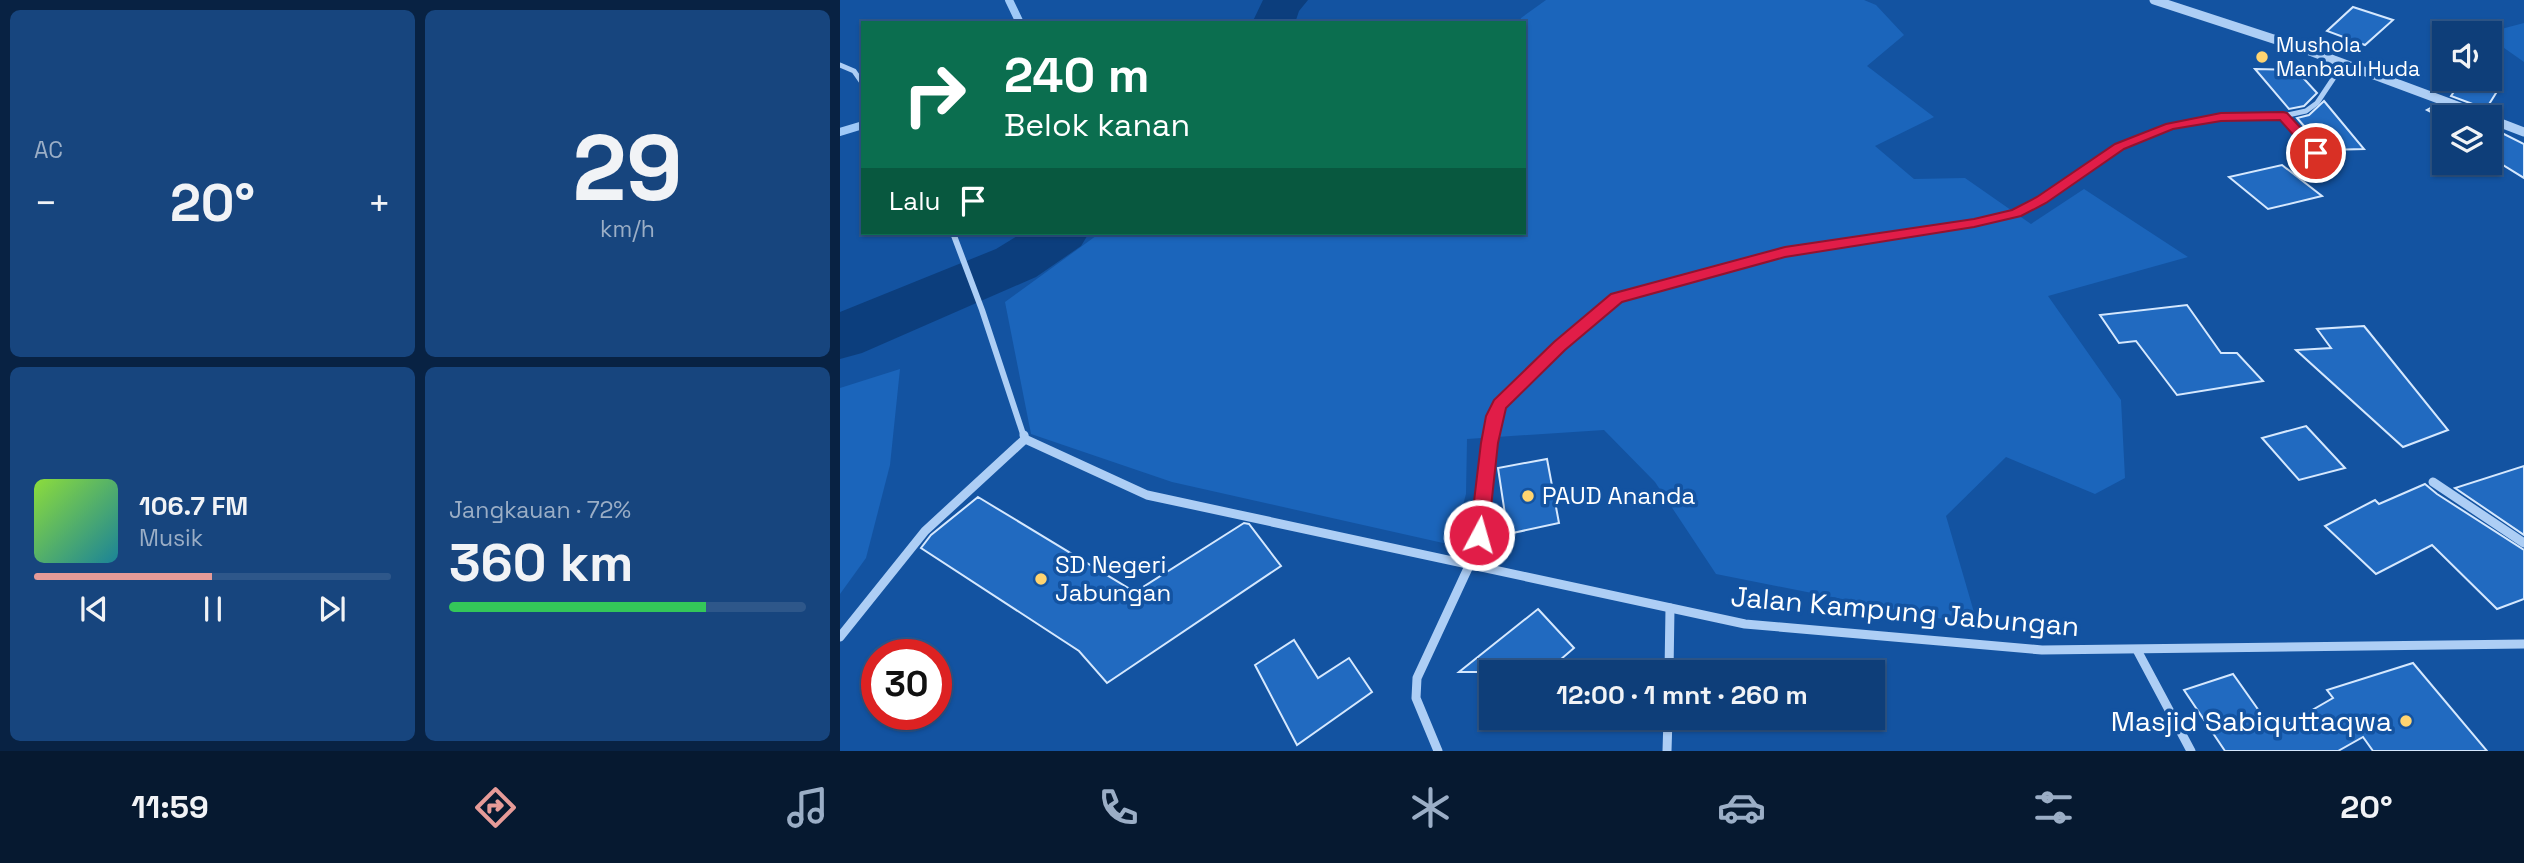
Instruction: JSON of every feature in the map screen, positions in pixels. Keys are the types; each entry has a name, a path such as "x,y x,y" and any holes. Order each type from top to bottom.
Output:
{"street":[{"path":"2154,0 2248,29 2453,105"},
{"path":"1438,751 1416,698 1417,678 1469,566 1479,535 1494,416 1500,404 1559,346 1616,298 1785,252 1974,223 2016,213 2042,200 2119,146 2170,126 2221,117 2283,116 2306,111 2317,103 2343,64"},
{"path":"840,65 854,71 861,81"},
{"path":"2283,116 2316,153"},
{"path":"2502,123 2524,132"},
{"path":"840,637 925,531 1026,439 1007,378 993,349 968,268 954,235"},
{"name":"Jalan Kampung Jabungan","path":"1026,439 1147,495 1745,624 2042,650 2524,644"},
{"path":"2433,482 2524,543"},
{"path":"1669,660 1670,608"},
{"path":"2137,650 2191,751"},
{"path":"1667,751 1668,730"}],"shaded area":[{"path":"1546,0 1864,0 1876,5 1904,35 1867,66 1934,117 1875,146 1914,179 1965,178 2031,224 2084,189 2188,257 2048,296 2121,400 2125,478 2095,494 2006,457 1946,516 1978,626 1716,574 1655,482 1604,430 1467,439 1466,494 1452,545 1172,482 1031,434 1005,302 1097,235 1526,235 1526,21 1520,21"},
{"path":"2524,23 2524,62 2502,46 2502,29"},
{"path":"900,369 890,465 866,558 840,594 840,388"}],"building":[{"path":"2353,7 2393,20 2365,45 2327,31"},
{"path":"2255,69 2296,70 2317,93 2304,106 2289,109"},
{"path":"2455,91 2497,91 2488,105 2475,105 2451,96"},
{"path":"2324,101 2364,149 2325,150 2297,118 2309,115"},
{"path":"2502,133 2524,144 2524,178 2502,164"},
{"path":"2282,165 2322,196 2268,209 2229,177"},
{"path":"2187,305 2221,353 2237,353 2263,381 2177,395 2136,341 2119,343 2100,315"},
{"path":"2364,326 2448,430 2403,447 2296,350 2331,348 2317,329"},
{"path":"2306,426 2345,468 2299,480 2262,438"},
{"name":"PAUD Ananda","path":"1547,459 1559,523 1508,534 1498,468"},
{"path":"2524,466 2524,535 2455,488"},
{"path":"2425,484 2524,550 2524,599 2497,609 2432,545 2376,574 2325,526 2375,500 2379,504"},
{"name":"SD Negeri Jabungan","path":"978,497 1135,592 1244,523 1249,524 1281,566 1107,683 1079,651 921,548 931,535"},
{"path":"1538,609 1574,648 1560,660 1479,660 1479,672 1459,672"},
{"path":"1294,640 1318,678 1349,658 1372,692 1297,745 1255,665"},
{"path":"2413,663 2487,751 2373,751 2363,737 2338,751 2225,751 2184,690 2233,674 2274,732 2333,698 2327,690"}],"waterway":[{"path":"1009,0 1019,21"},
{"path":"1274,21 1280,5 1287,0"},
{"path":"840,132 861,126"},
{"path":"840,337 1016,263 1058,235"}],"place":[{"name":"Mushola Manbaul Huda","path":"2262,57"},
{"name":"PAUD Ananda","path":"1528,496"},
{"name":"SD Negeri Jabungan","path":"1041,579"},
{"name":"Masjid Sabiquttaqwa","path":"2406,721"}],"route":[{"path":"1479,535 1489,443 1494,416 1500,404 1559,346 1616,298 1633,291 1785,252 1974,223 2016,213 2042,200 2119,146 2170,126 2221,117 2283,116 2316,153"}]}
